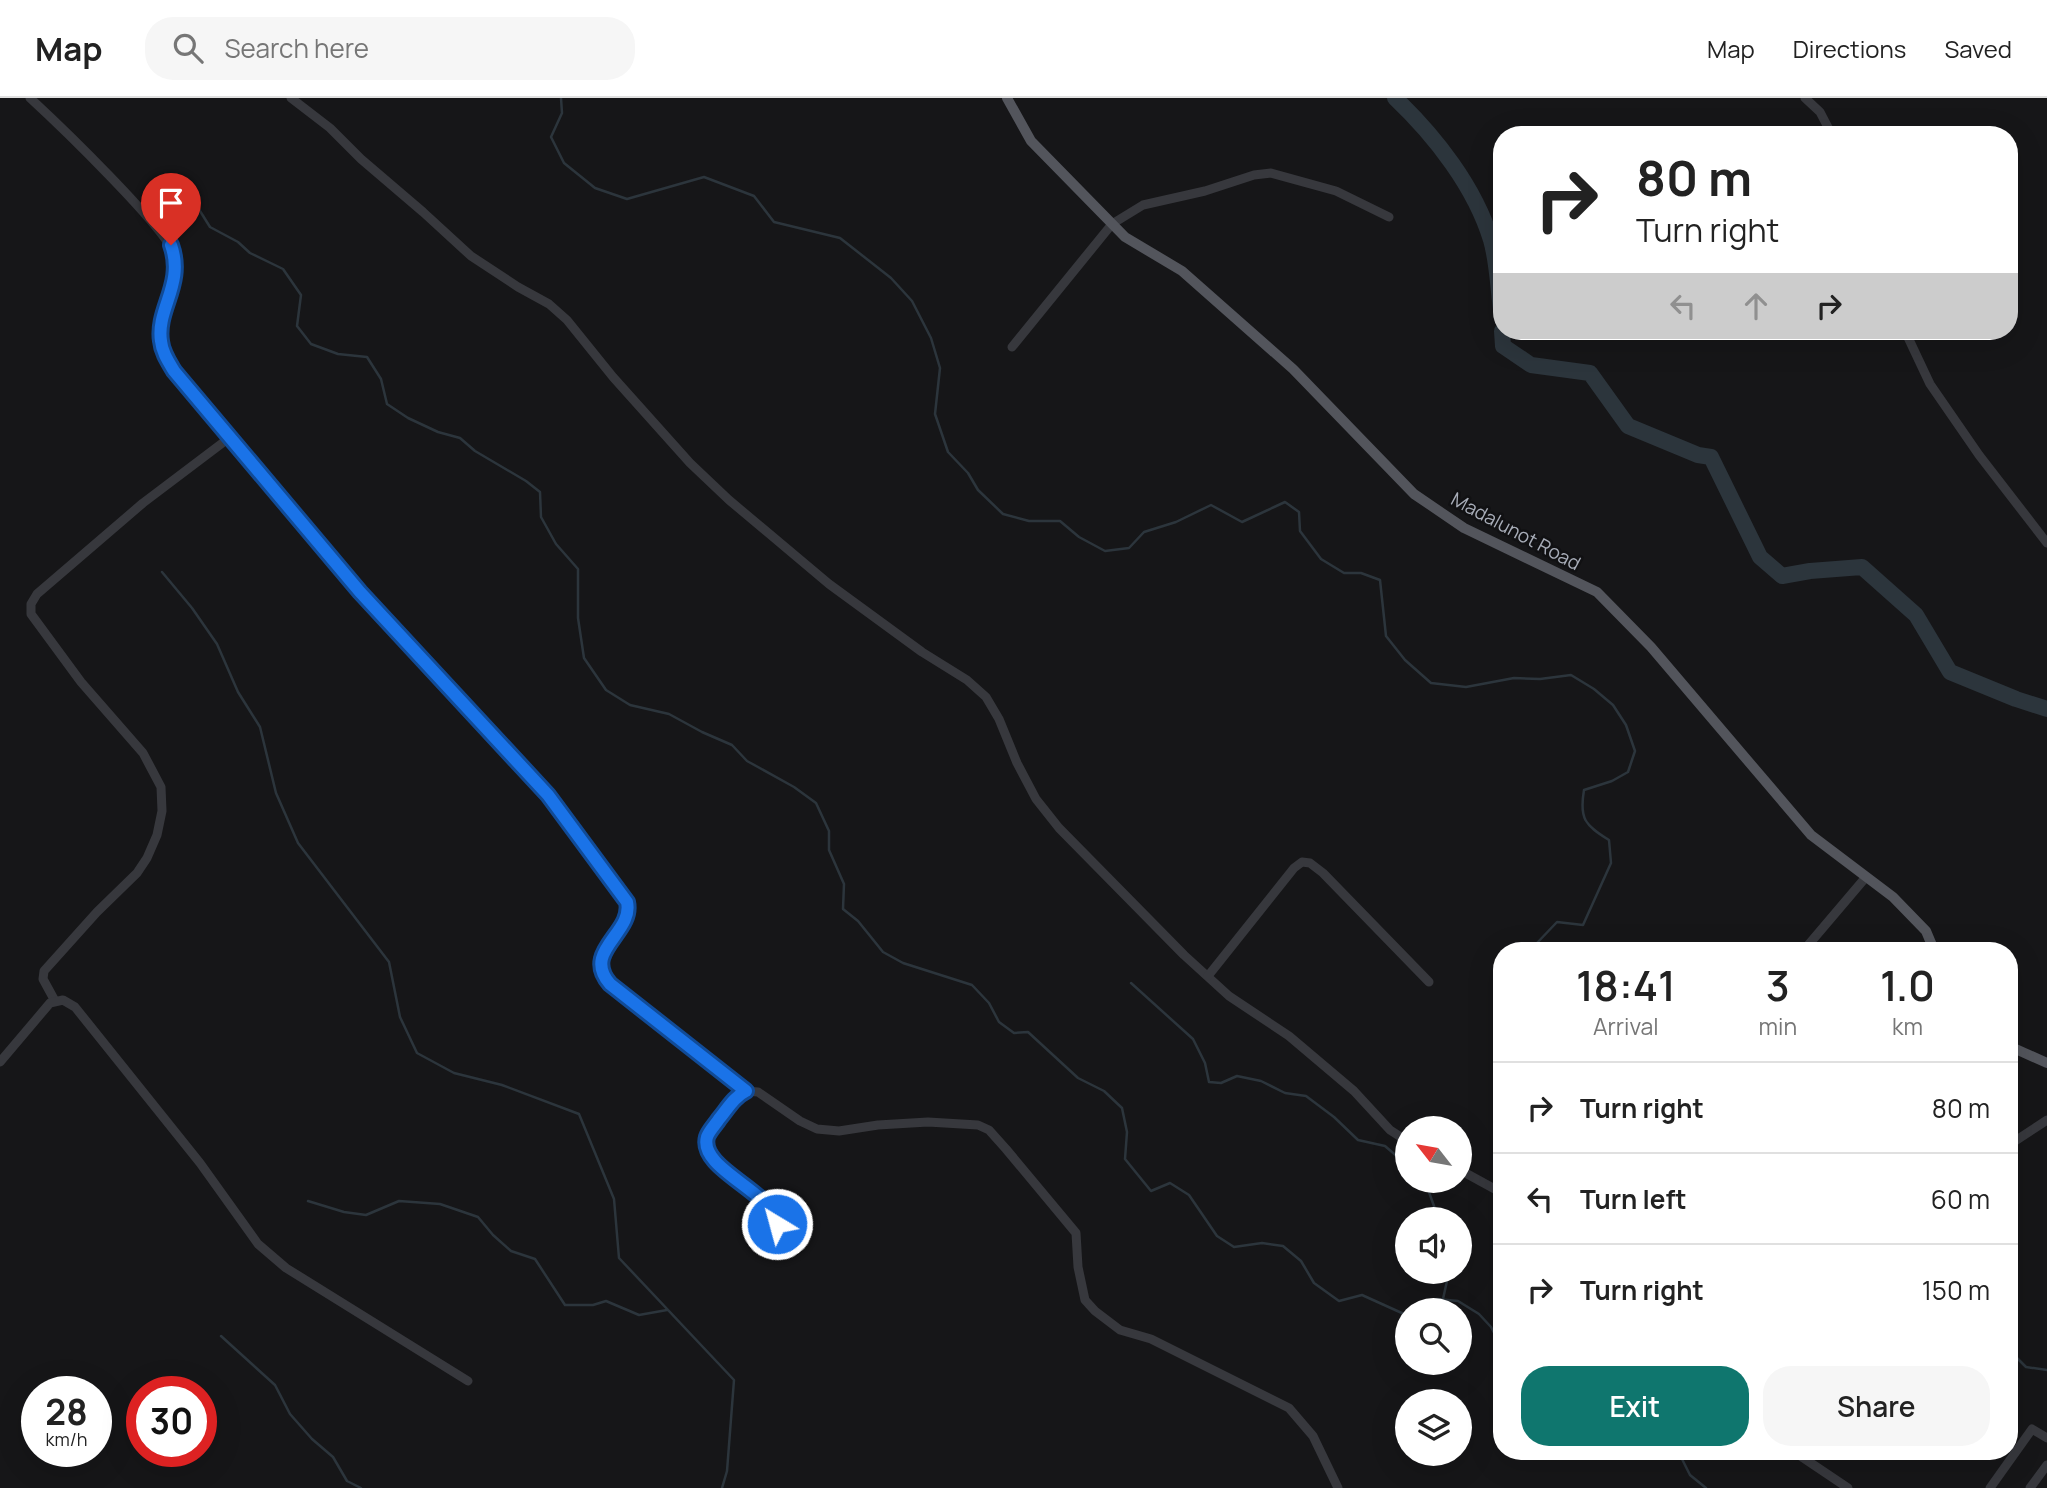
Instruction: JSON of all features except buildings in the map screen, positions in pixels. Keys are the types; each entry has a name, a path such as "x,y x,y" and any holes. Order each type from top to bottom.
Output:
{"main road":[{"name":"Madalunot Road","path":"1007,98 1031,141 1125,237 1182,271 1293,369 1414,494 1464,528 1597,593 1651,647 1811,835 1893,897 1926,931 1931,942"},
{"path":"2018,1050 2047,1063"}],"street":[{"path":"30,98 77,143 171,245 176,269 160,337 163,353 174,371 360,592 548,795 627,902 629,911 626,919 606,947 601,960 603,976 746,1091"},
{"path":"291,98 330,128 361,159 471,256 549,304 567,320 613,377 690,463 729,500 829,584 922,652 967,680 986,697 1036,799 1059,828 1229,996 1302,1047 1354,1091 1395,1133"},
{"path":"1805,98 1820,112 1827,126"},
{"path":"1012,347 1112,224 1143,205 1205,191 1254,175 1271,173 1336,191 1389,217"},
{"path":"1909,340 1930,384 1979,455 2047,543"},
{"path":"55,1001 43,979 44,971 88,921 137,873 147,858 157,835 162,811 161,787 155,771 143,753 81,682 31,614 31,604 37,594 142,503 229,438"},
{"path":"1208,976 1294,868 1302,862 1310,863 1323,873 1429,982"},
{"path":"1811,942 1867,877"},
{"path":"0,1062 55,1001 63,1000 75,1007 200,1163 258,1244 286,1268 467,1381"},
{"path":"770,1238 777,1224 776,1216 714,1160 707,1150 707,1138 738,1095 746,1091 758,1092 800,1121 817,1129 839,1131 928,1122 978,1125 989,1130 1076,1233 1078,1267 1085,1300 1095,1311 1119,1330 1151,1339 1289,1408 1313,1436 1338,1488"},
{"path":"2018,1139 2047,1120"},
{"path":"1472,1177 1493,1189"},
{"path":"2018,1449 2032,1429 2047,1438"},
{"path":"1806,1460 1848,1488"},
{"path":"1990,1488 2010,1460"},
{"path":"2030,1488 2047,1465"}],"waterway":[{"path":"561,98 562,113 551,137 564,163 595,188 627,199 704,177 754,196 774,222 840,238 891,278 912,301 931,338 940,368 935,414 948,452 968,473 978,490 1003,514 1029,521 1060,521 1079,537 1105,551 1129,548 1144,532 1176,522 1211,505 1242,522 1285,502 1299,512 1300,531 1321,559 1344,573 1361,573 1380,580 1386,636 1405,660 1431,683 1466,687 1514,678 1540,679 1571,675 1613,705 1626,725 1635,751 1628,772 1612,781 1584,790 1582,808 1589,825 1609,840 1611,863 1583,925 1557,922 1538,942"},
{"path":"1395,98 1425,129 1452,163 1475,201 1493,249"},
{"path":"186,180 190,195 210,227 238,242 250,253 283,269 301,295 297,326 311,344 338,354 367,357 381,379 387,404 408,418 438,432 460,438 475,451 540,492 541,517 556,544 578,569 578,618 584,658 606,690 630,705 669,714 732,745 747,761 794,787 816,803 829,831 829,850 844,884 843,909 858,921 883,952 903,963 972,985 989,1003 999,1022 1014,1033 1028,1032 1078,1078 1104,1091 1122,1108 1127,1132 1125,1159 1151,1191 1170,1183 1189,1195 1217,1236 1234,1247 1262,1243 1283,1246 1301,1261 1314,1283 1339,1301 1362,1295 1395,1310"},
{"path":"1503,340 1503,346 1531,365 1590,373 1628,426 1698,455 1711,457 1760,557 1782,576 1862,567 1916,615 1950,672 2047,709"},
{"path":"162,572 217,644 238,692 260,727 276,793 298,843 389,962 400,1017 417,1053 454,1073 502,1085 579,1114 614,1199 619,1258 734,1380 727,1471 722,1488"},
{"path":"1131,983 1193,1039 1205,1063 1209,1082 1221,1083 1237,1076 1261,1081 1285,1093 1306,1096 1358,1140 1385,1146 1395,1155"},
{"path":"1430,1194 1434,1207"},
{"path":"308,1201 344,1212 366,1215 399,1201 440,1204 478,1217 511,1251 535,1259 565,1305 593,1305 606,1301 639,1315 667,1310"},
{"path":"1443,1298 1446,1284"},
{"path":"1472,1310 1493,1331"},
{"path":"221,1336 275,1385 290,1414 312,1439 333,1457 347,1481 361,1488"},
{"path":"2018,1359 2026,1367 2047,1370"},
{"path":"1682,1460 1690,1475 1706,1488"}],"route":[{"path":"171,245 176,269 160,337 163,353 174,371 360,592 548,795 627,902 629,911 626,919 606,947 601,960 603,976 746,1091 738,1095 716,1123 707,1138 707,1150 714,1160 768,1206 776,1216 777,1224"}]}
